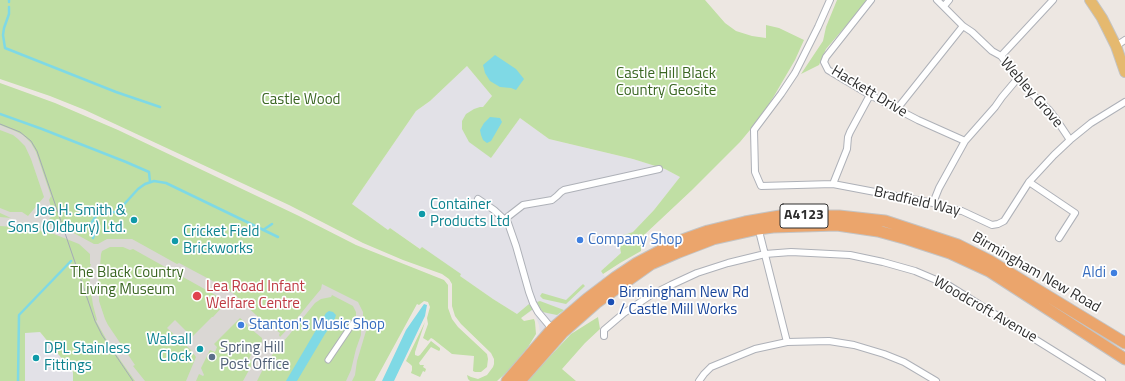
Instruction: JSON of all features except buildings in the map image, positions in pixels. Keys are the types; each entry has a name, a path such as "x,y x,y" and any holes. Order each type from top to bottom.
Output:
{"highway":[{"name":"Birmingham New Road","path":"507,381 555,332 651,264 679,252 780,216 839,216 885,221 958,245 990,261 1125,343"},
{"name":"Birmingham New Road","path":"757,225 773,227 837,225 878,231 950,253 989,271 1125,359"},
{"name":"Birmingham New Road","path":"520,381 555,332"}],"main road":[{"path":"1090,0 1102,18 1116,46 1125,72"}],"street":[{"name":"Bradfield Way","path":"830,0 794,73 781,94 754,130 755,172 761,186 833,184 962,211 992,225 998,224 1004,221 1029,182 1054,155 1092,123 1125,102"},
{"name":"Hackett Drive","path":"871,0 826,57 824,62 828,70 870,95 918,120 965,141"},
{"name":"Webley Grove","path":"937,0 963,26 972,32 992,51 1002,56 1030,92 1049,110 1070,140"},
{"path":"944,6 949,0"},
{"path":"1002,56 1054,0"},
{"path":"897,109 963,26"},
{"path":"1116,46 1125,40"},
{"path":"933,204 939,188 965,141 996,107 1002,96 1018,78"},
{"path":"833,184 847,149 850,132 870,95"},
{"path":"505,219 523,205 552,200 564,190 658,169"},
{"path":"1029,182 1075,213 1059,238"},
{"path":"478,199 505,219 510,228 522,262 529,292 538,312 555,332"},
{"path":"757,225 787,342"},
{"name":"Woodcroft Avenue","path":"604,336 604,330 624,313 651,295 697,273 728,262 765,254 791,252 850,255 915,271 948,286 1102,381"},
{"path":"328,360 354,322 360,320"},
{"path":"699,381 711,367 755,350 787,342 829,341 854,345 884,354 897,359 936,381"}],"shaded area":[{"path":"467,66 492,96 483,107 491,158 520,118 549,139 633,159 665,169 680,177 654,210 633,232 618,237 621,253 601,271 611,286 540,335 539,325 533,310 521,318 390,228 388,230 352,204 416,111 430,101"},
{"path":"0,125 36,332 40,332 80,381 15,381"},
{"path":"0,125 23,135 31,143 36,152 51,196 49,200 51,207 48,209 50,212 53,211 53,215 48,220 49,224 72,232 94,244 98,244 107,239 132,239 177,264 179,263 224,287 234,294 256,315 280,333 280,337 321,289 322,284 358,302 363,312 366,331 357,361 355,375 352,381 346,381 351,370 361,335 361,330 359,326 356,326 353,318 356,316 356,312 353,306 332,295 331,297 321,299 315,303 275,351 264,367 257,381 243,381 254,361 249,359 254,348 262,342 262,338 250,329 247,326 248,325 240,318 214,344 217,347 215,352 210,350 201,368 204,375 199,374 196,381 186,381 196,357 190,349 167,328 175,320 192,337 225,304 217,296 133,249 130,250 123,247 110,247 102,251 101,254 98,287 100,288 99,301 108,325 135,365 133,366 145,381 135,381 109,344 96,321 90,286 90,273 88,273 91,264 90,254 79,244 54,234 30,228 0,226 0,217 11,218 0,213 0,208 10,212 22,212 28,216 44,197 25,146 13,135 0,130"}],"green space":[{"name":"Castle Wood","path":"0,0 705,0 725,23 736,31 752,36 766,38 766,25 779,28 804,40 795,60 774,96 760,118 740,142 644,235 641,239 641,251 603,274 601,271 621,253 618,237 633,232 654,210 680,177 665,169 633,159 549,139 520,118 491,158 469,142 462,129 462,121 466,114 474,109 483,107 492,96 467,66 430,101 416,111 352,204 388,230 390,228 420,249 422,247 461,274 460,276 517,314 529,304 533,309 521,318 524,321 534,319 536,334 528,347 509,370 497,381 470,381 467,375 478,379 487,375 493,367 494,359 491,353 461,324 455,316 452,306 452,284 449,279 442,274 403,260 363,243 289,205 85,110 0,79"},
{"path":"837,0 868,0 826,49 819,65 801,74 823,41 826,27"},
{"name":"The Black Country Living Museum","path":"0,83 55,103 118,130 299,216 356,245 444,280 448,285 448,308 452,319 458,327 487,354 487,367 481,372 475,372 473,371 474,356 452,354 433,339 431,338 428,341 423,338 428,324 427,318 430,307 428,302 424,301 419,305 417,304 375,381 73,381 73,372 40,332 25,333 25,381 0,381"},
{"path":"583,284 585,286 566,304 543,299 540,296 542,293 566,300"},
{"path":"540,301 564,310 557,315 543,312 537,302"},
{"path":"598,317 600,329 585,343 562,369 576,381 527,381 571,334"},
{"path":"425,322 415,355 420,355 431,341 440,348 440,350 439,351 431,347 419,363 420,365 424,365 423,367 426,369 420,377 411,373 412,366 406,361"}],"water":[{"path":"495,55 516,69 524,79 516,90 500,87 490,81 485,73 483,65"},
{"path":"490,117 500,118 502,122 491,141 487,143 483,140 480,130"},
{"path":"424,304 427,305 425,316 394,381 382,381 406,330"},
{"path":"329,311 336,315 334,321 297,381 286,381 326,313"}],"waterway":[{"path":"9,7 9,14 3,35 5,48 116,92 160,107"},
{"path":"0,114 42,129 149,172 150,182"},
{"path":"93,238 94,231 92,222 96,216 118,211 138,189 145,184 154,181 166,183 278,237"},
{"path":"263,230 272,224"},
{"path":"18,381 19,315 71,261"}],"tram line":[{"path":"0,124 20,132 31,141 37,151 95,321 102,335 133,381"}],"place":[{"name":"Container Products Ltd","path":"422,214"},
{"name":"Joe H. Smith & Sons (Oldbury) Ltd.","path":"134,220"},
{"name":"Company Shop","path":"580,240"},
{"name":"Cricket Field Brickworks","path":"175,241"},
{"name":"Aldi","path":"1114,273"},
{"name":"Lea Road Infant Welfare Centre","path":"197,296"},
{"name":"Birmingham New Rd / Castle Mill Works","path":"611,302"},
{"name":"Stanton's Music Shop","path":"241,325"},
{"name":"Walsall Clock","path":"200,349"},
{"name":"Spring Hill Post Office","path":"212,357"},
{"name":"DPL Stainless Fittings","path":"36,358"}],"park label":[{"name":"Castle Hill Black Country Geosite","path":"666,82"}]}
